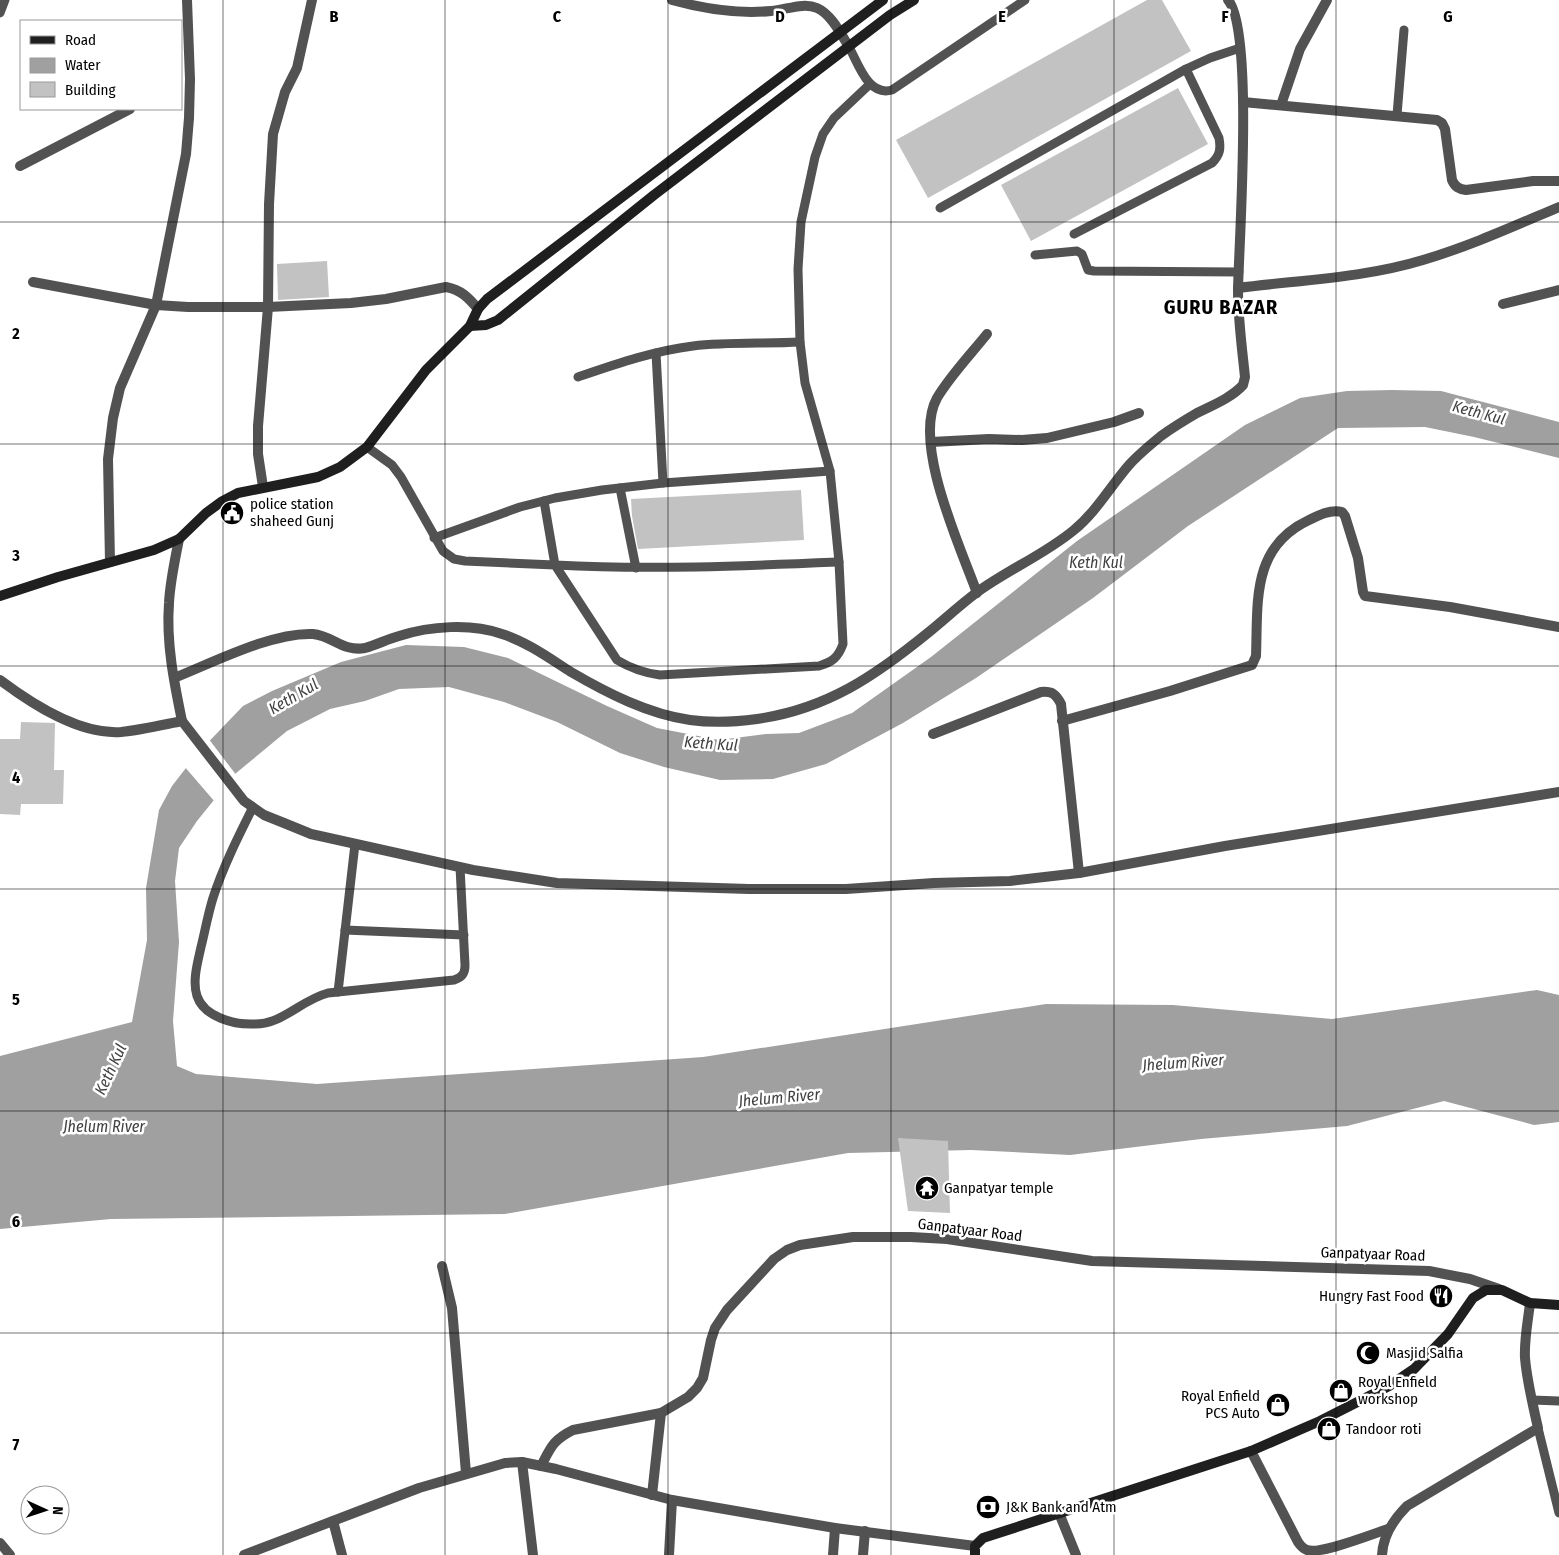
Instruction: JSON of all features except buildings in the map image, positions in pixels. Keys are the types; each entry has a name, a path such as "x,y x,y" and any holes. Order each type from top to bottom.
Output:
{"main road":[{"path":"0,596 154,550 179,538 220,502 238,493 318,477 340,467 367,447 426,370 470,326 478,309 494,293 882,0"},
{"path":"470,326 498,320 654,196 890,15 914,0"},
{"path":"975,1550 983,1538 1251,1451 1320,1421 1389,1386 1414,1369 1433,1351 1448,1334 1473,1298 1486,1290 1502,1290 1530,1303 1559,1305"}],"street":[{"path":"110,562 108,459 113,418 120,388 156,305 186,154 190,118 186,81 188,0"},
{"path":"263,487 258,454 258,426 268,307 269,204 273,134 285,92 297,68 312,0"},
{"path":"672,0 734,12 772,11 810,6 818,8 825,13 849,47"},
{"path":"174,678 259,644 282,637 311,634 325,636 346,648 355,649 400,635 437,627 477,629 500,633 527,645 601,689 660,713 688,720 714,722 744,721 779,716 810,707 837,695 873,674 977,593 1074,530 1109,492 1130,464 1161,437 1193,415 1231,396 1244,385 1238,288 1243,102 1237,21 1233,6 1228,0"},
{"path":"1282,105 1300,49 1327,0"},
{"path":"1243,102 1433,119 1442,123 1445,129 1452,180 1454,185 1460,189 1466,190 1533,180 1559,181"},
{"path":"20,166 128,110"},
{"path":"1238,288 1328,278 1386,269 1422,260 1503,232 1559,208"},
{"path":"33,282 156,305 188,307 268,307 386,299 446,287 466,295 478,309"},
{"path":"1503,304 1559,290"},
{"path":"977,593 939,488 932,461 931,413 937,398 987,334"},
{"path":"931,442 1047,438 1114,422 1138,413"},
{"path":"1062,721 1170,691 1252,665 1256,656 1259,585 1262,570 1267,559 1285,534 1297,525 1332,511 1342,512 1345,516 1358,558 1365,596 1450,607 1559,628"},
{"path":"179,538 169,602 170,652 185,725 244,801 264,815 311,834 460,868 557,884 749,889 846,889 934,883 1010,882 1079,873 1224,846 1559,792"},
{"path":"0,680 38,706 66,720 95,729 120,732 185,725"},
{"path":"933,734 1041,692 1053,693 1058,697 1061,704 1079,873"},
{"name":"Ganpatyaar Road","path":"540,1466 551,1446 559,1437 573,1430 661,1413 682,1401 697,1388 703,1378 715,1328 727,1310 774,1259 787,1250 800,1245 853,1237 947,1239 1092,1261 1429,1271 1470,1279 1502,1290"},
{"path":"442,1266 452,1308 466,1474"},
{"path":"1382,1555 1382,1547 1388,1529 1407,1506 1538,1428 1525,1358 1530,1303"},
{"path":"652,1496 661,1413"},
{"path":"1251,1451 1298,1542 1307,1550 1317,1552 1329,1549 1388,1529"},
{"path":"522,1462 533,1555"},
{"path":"244,1555 419,1488 505,1463 522,1462 672,1500 975,1550"},
{"path":"669,1555 672,1500"},
{"path":"1059,1513 1076,1555"},
{"path":"333,1521 342,1555"},
{"path":"833,1555 835,1528"},
{"path":"863,1555 865,1531"},
{"path":"0,1543 10,1555"}],"lane":[{"path":"0,13 5,0"},
{"path":"849,47 870,84 880,91 892,90 1025,0"},
{"path":"1397,115 1404,30"},
{"path":"940,208 1186,69 1210,58 1240,48"},
{"path":"1074,234 1212,163 1218,158 1221,148 1219,138 1186,69"},
{"path":"544,501 556,565 617,660 643,673 660,675 819,666 830,663 839,655 843,644 839,562 830,471 805,383 800,342 798,269 801,222 815,157 823,134 834,118 870,84"},
{"path":"1036,254 1077,251 1082,254 1088,270 1094,271 1239,272"},
{"path":"578,376 656,353 694,346 800,342"},
{"path":"656,353 664,483"},
{"path":"367,447 392,465 402,476 434,538 443,551 454,559 636,568 839,562"},
{"path":"434,538 520,507 620,488 830,471"},
{"path":"620,488 636,568"},
{"path":"253,807 229,856 212,899 197,966 196,995 202,1005 211,1013 240,1024 270,1022 317,996 338,992 454,980 461,977 465,972 460,868"},
{"path":"338,992 355,844"},
{"path":"345,930 464,935"},
{"path":"1532,1400 1559,1400"},
{"path":"1538,1428 1559,1513"}],"water":[{"name":"Jhelum River","path":"1347,391 1441,391 1559,422 1559,458 1425,427 1338,428 1188,526 1093,598 976,678 903,723 826,764 773,779 720,780 664,767 620,753 557,722 504,702 449,687 399,689 365,701 330,709 287,731 235,774 197,821 179,848 175,881 179,942 173,1021 177,1066 196,1074 317,1084 703,1057 1046,1004 1173,1005 1332,1019 1537,990 1559,995 1559,1122 1534,1125 1444,1101 1347,1126 1201,1139 1070,1155 971,1150 848,1153 505,1214 111,1219 0,1229 0,1056 132,1022 147,940 146,888 159,810 172,786 196,755 243,706 272,691 341,662 406,645 464,647 508,658 657,728 719,740 766,734 799,733 852,713 931,657 1077,541 1245,425 1300,398"}],"pier":[{"path":"208,738 237,776 215,802 184,766"}],"place":[{"name":"police station shaheed Gunj","path":"232,513"},
{"name":"Ganpatyar temple","path":"927,1188"},
{"name":"Hungry Fast Food","path":"1441,1296"},
{"name":"Masjid Salfia","path":"1368,1353"},
{"name":"Royal Enfield workshop","path":"1341,1391"},
{"name":"Royal Enfield PCS Auto","path":"1278,1405"},
{"name":"Tandoor roti","path":"1329,1429"},
{"name":"J&K Bank and Atm","path":"988,1507"}],"district":[{"name":"GURU BAZAR","path":"1221,307"}],"water label":[{"name":"Keth Kul","path":"1479,412"},
{"name":"Keth Kul","path":"1096,562"},
{"name":"Keth Kul","path":"293,696"},
{"name":"Keth Kul","path":"711,743"},
{"name":"Keth Kul","path":"110,1069"}]}
